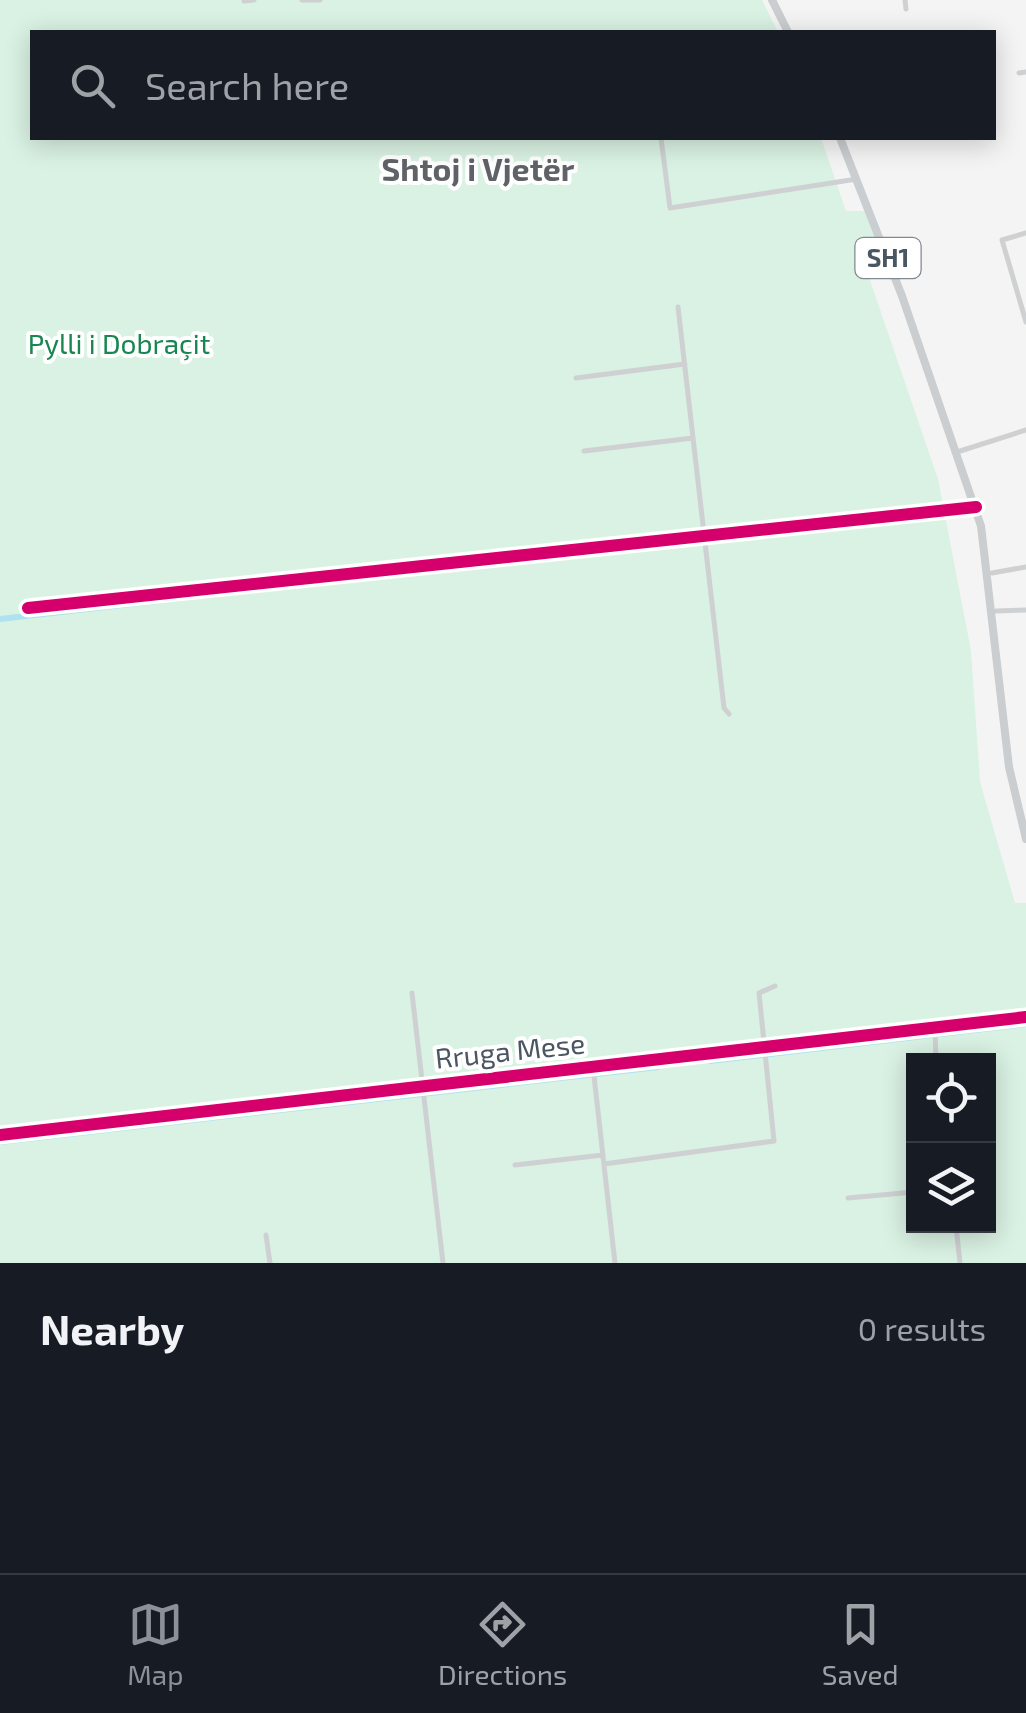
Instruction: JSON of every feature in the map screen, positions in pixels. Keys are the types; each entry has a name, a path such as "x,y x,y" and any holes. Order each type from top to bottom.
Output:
{"main road":[{"path":"772,0 787,30"},
{"name":"SH1","path":"841,140 984,525 996,611 1000,680"},
{"name":"SH1","path":"959,451 987,560 1009,768 1026,839"}],"street":[{"path":"244,2 254,0"},
{"path":"302,0 320,0"},
{"path":"904,0 906,9"},
{"path":"660,140 670,208 858,179"},
{"path":"1026,233 1004,238 1002,244 1026,322"},
{"path":"678,307 724,708 729,714"},
{"path":"576,378 685,364"},
{"path":"959,451 1026,430"},
{"path":"584,450 694,438"},
{"path":"28,608 976,507"},
{"path":"992,573 1026,568"},
{"path":"996,611 1026,610"},
{"path":"604,1164 774,1141 759,993 775,986"},
{"path":"412,993 443,1263"},
{"name":"Rruga Mese","path":"0,1135 425,1091 1026,1018"},
{"path":"934,1031 935,1053"},
{"path":"593,1069 615,1263"},
{"path":"514,1164 603,1155"},
{"path":"848,1198 906,1193"},
{"path":"957,1233 960,1263"},
{"path":"266,1235 270,1263"}],"green space":[{"name":"Pylli i Dobraçit","path":"0,0 762,0 777,30 30,30 30,140 822,140 846,211 866,211 876,239 867,244 862,257 938,479 971,651 980,782 1015,903 1026,903 1026,1263 0,1263"}],"waterway":[{"path":"0,619 533,558"},
{"path":"710,1061 1026,1024"},
{"path":"0,1142 658,1067"}],"cycle path":[{"path":"28,608 976,507"},
{"path":"0,1135 1026,1017"}],"district":[{"name":"Shtoj i Vjetër","path":"478,170"}]}
